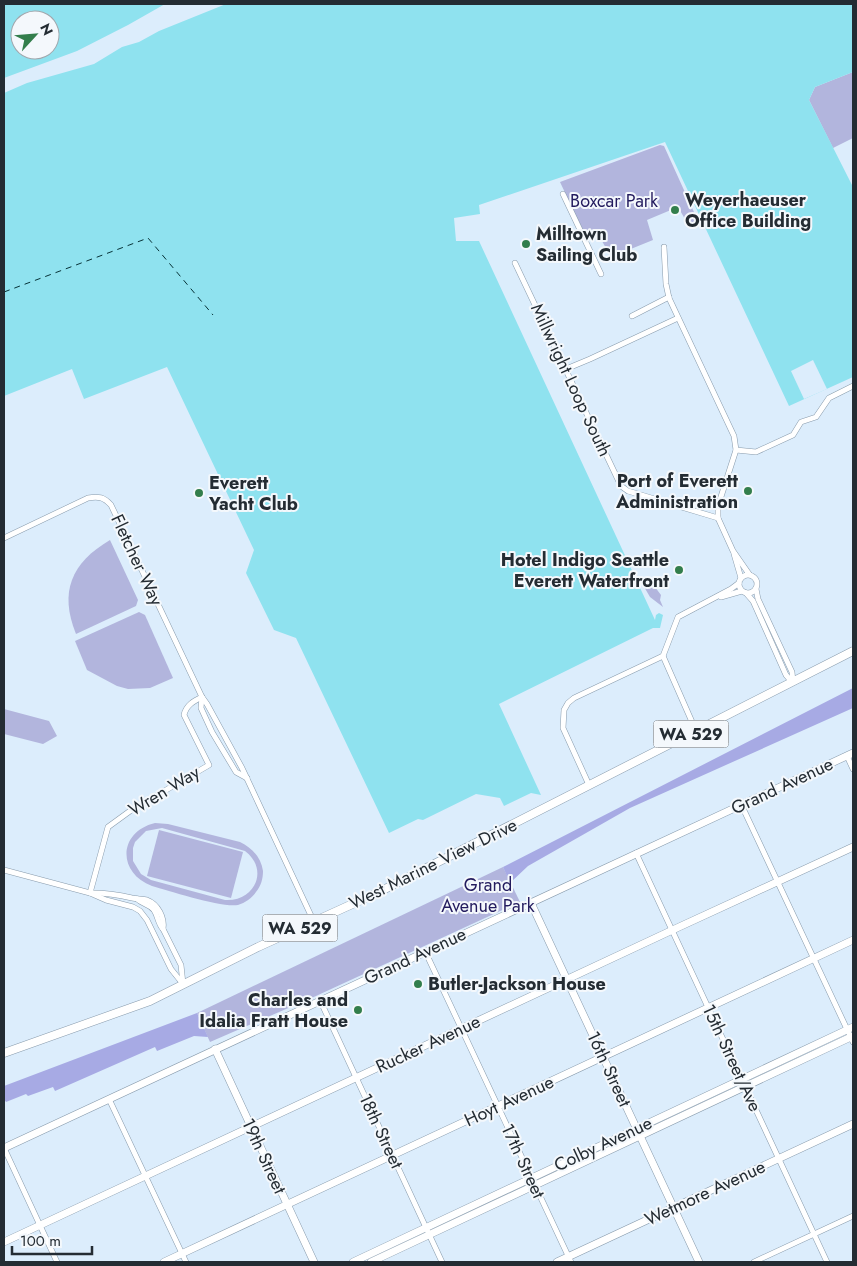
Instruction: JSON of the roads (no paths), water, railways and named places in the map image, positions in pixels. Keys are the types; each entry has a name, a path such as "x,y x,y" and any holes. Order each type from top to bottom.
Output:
{"main road":[{"name":"West Marine View Drive","path":"4,1053 150,1001 381,891 853,651"}],"street":[{"path":"563,194 601,274"},
{"path":"664,247 666,284 669,297 734,436 736,450 718,506 718,518 733,551 749,574 757,580 758,599 792,672 793,682"},
{"name":"Millwright Loop South","path":"515,263 620,486 628,491 718,518"},
{"path":"632,316 669,297"},
{"path":"566,368 590,359 678,318"},
{"path":"736,450 756,452 793,435 801,422 816,418 829,398 853,386"},
{"name":"Fletcher Way","path":"4,538 88,498 95,496 108,501 202,696"},
{"path":"733,551 744,592 753,601 786,675 793,682"},
{"path":"590,785 563,728 564,710 568,703 574,698 663,656 678,617 715,598 749,574"},
{"path":"715,598 752,592 756,589"},
{"path":"663,656 696,731"},
{"path":"202,696 246,778 314,922"},
{"name":"Wren Way","path":"90,893 108,827 130,811 208,764 184,715 185,709 202,696"},
{"path":"850,754 853,769"},
{"name":"Grand Avenue","path":"4,1148 850,754"},
{"path":"741,804 813,959 850,1028 852,1038"},
{"name":"Rucker Avenue","path":"4,1242 853,847"},
{"name":"15th Street/Ave","path":"636,853 827,1262"},
{"path":"4,870 90,893 106,900 133,907 147,921 171,969 183,984"},
{"path":"90,893 109,893 146,900 157,907 164,924 164,929 181,965 183,984"},
{"name":"16th Street","path":"531,903 699,1262"},
{"name":"Hoyt Avenue","path":"164,1262 853,940"},
{"name":"17th Street","path":"425,951 570,1260"},
{"name":"18th Street","path":"320,1000 442,1262"},
{"name":"Colby Avenue","path":"353,1262 850,1028"},
{"name":"Colby Avenue","path":"371,1262 852,1038"},
{"name":"19th Street","path":"215,1049 314,1262"},
{"path":"109,1099 186,1262"},
{"name":"Wetmore Avenue","path":"557,1262 570,1260 674,1208 853,1124"},
{"path":"4,1148 57,1262"},
{"path":"754,1262 853,1216"}],"place":[{"name":"Weyerhaeuser Office Building","path":"675,210"},
{"name":"Milltown Sailing Club","path":"526,244"},
{"name":"Port of Everett Administration","path":"748,491"},
{"name":"Everett Yacht Club","path":"199,493"},
{"name":"Hotel Indigo Seattle Everett Waterfront","path":"679,570"},
{"name":"Butler-Jackson House","path":"418,984"},
{"name":"Charles and Idalia Fratt House","path":"358,1010"}],"park label":[{"name":"Boxcar Park","path":"614,201"},
{"name":"Grand Avenue Park","path":"488,895"}]}
